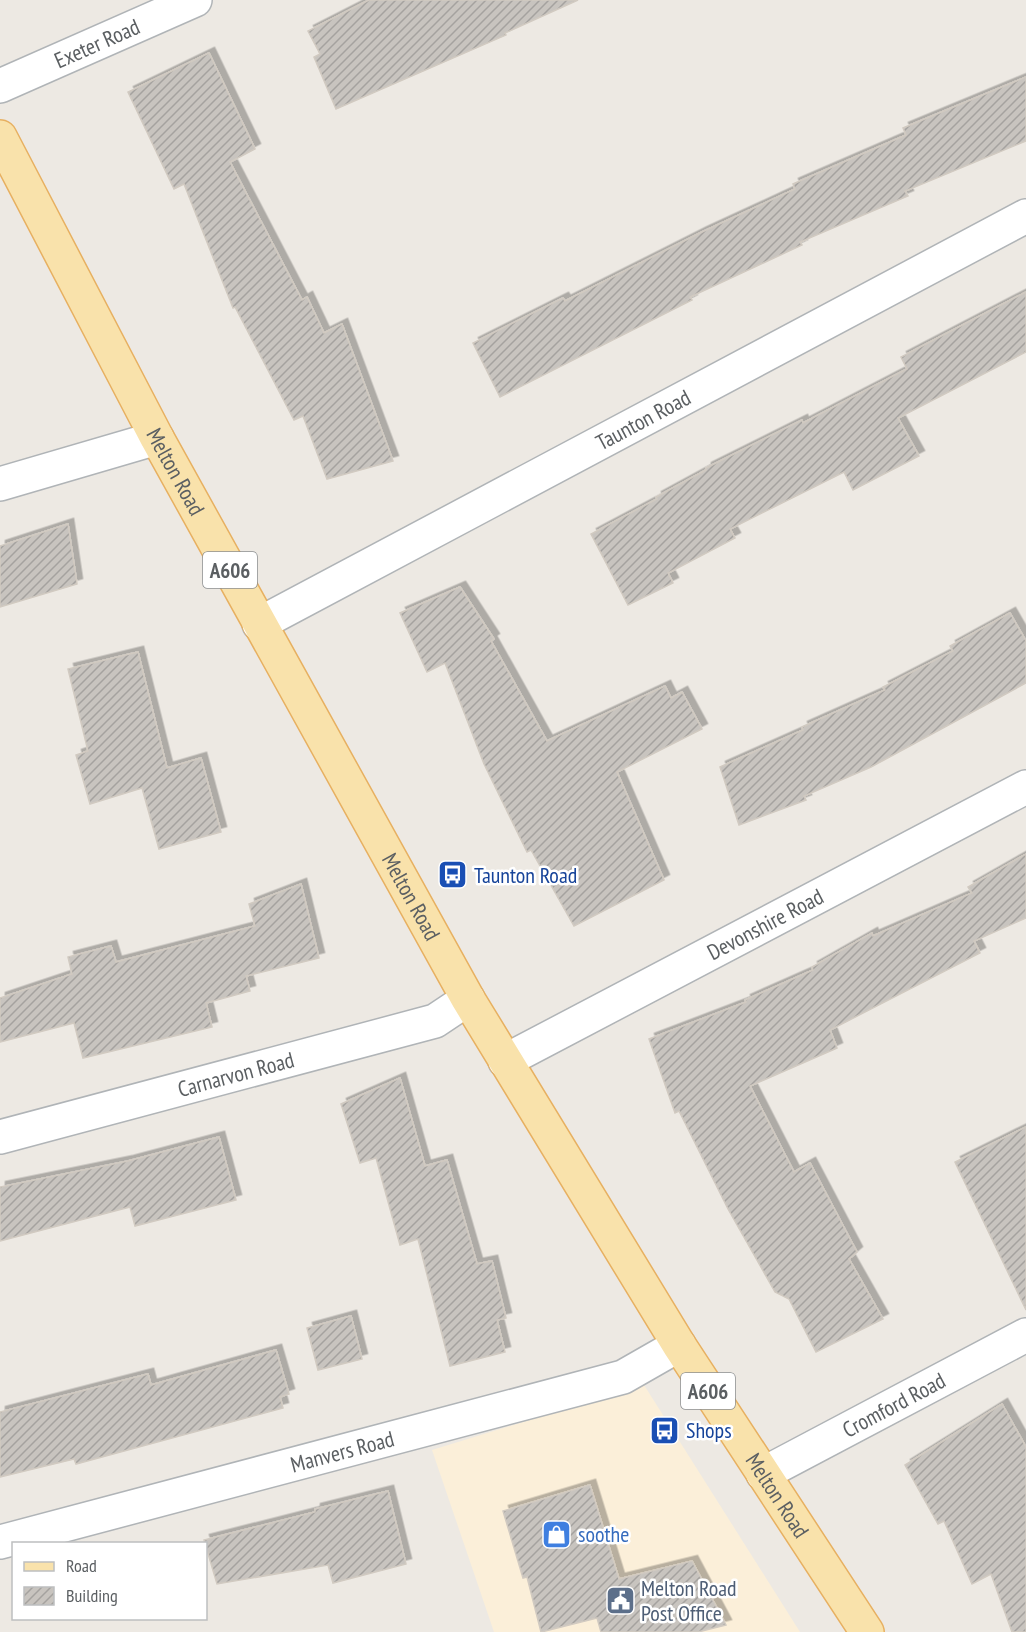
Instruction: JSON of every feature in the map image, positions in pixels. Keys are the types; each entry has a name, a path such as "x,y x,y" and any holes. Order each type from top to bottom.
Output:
{"main road":[{"name":"Melton Road","path":"0,137 157,438 468,999 679,1346 867,1632"}],"street":[{"name":"Exeter Road","path":"0,86 195,0"},
{"name":"Taunton Road","path":"259,624 1026,216"},
{"path":"0,484 157,438"},
{"name":"Devonshire Road","path":"505,1061 1026,787"},
{"name":"Carnarvon Road","path":"0,1137 435,1021 468,999"},
{"name":"Cromford Road","path":"763,1474 1026,1335"},
{"name":"Manvers Road","path":"0,1542 623,1377 679,1346"}],"shaded area":[{"path":"644,1385 800,1632 494,1632 432,1450"}],"building":[{"path":"369,0 578,0 505,33 506,35 336,109 314,57 320,54 308,31"},
{"path":"209,53 255,149 230,162 302,300 307,297 324,333 342,324 393,461 327,479 303,416 294,420 235,307 233,308 184,184 174,189 128,92"},
{"path":"1026,77 1026,141 905,191 908,196 800,242 802,245 690,297 692,300 500,397 473,343 563,298 565,301 702,232 795,189 793,184 906,135 903,128"},
{"path":"1026,292 1026,352 898,418 919,456 853,490 844,472 730,529 735,538 668,573 673,583 628,605 591,534 657,499 656,497 706,468 802,420 803,423 907,369 901,357"},
{"path":"68,524 77,584 0,607 0,546"},
{"path":"460,587 494,639 491,641 547,741 665,686 671,698 682,692 702,729 617,772 664,880 574,926 531,850 527,852 484,764 445,663 427,672 400,613"},
{"path":"1010,613 1026,641 1026,683 871,767 804,796 806,800 739,825 720,767 885,690 883,687 953,651 950,646"},
{"path":"138,652 167,768 201,758 221,832 159,849 142,788 90,804 76,755 88,751 68,669"},
{"path":"1026,854 1026,918 974,941 980,953 830,1030 837,1048 750,1086 794,1172 810,1163 857,1252 849,1259 883,1319 816,1352 789,1299 775,1292 728,1209 679,1111 675,1113 649,1039 746,1002 745,1000 813,970 812,967 872,933 873,936 972,893 968,887"},
{"path":"301,884 319,958 246,976 250,991 206,1003 212,1027 83,1058 74,1023 0,1042 0,998 72,974 68,957 111,946 116,962 255,926 249,904"},
{"path":"400,1078 425,1166 447,1160 477,1264 492,1261 506,1318 497,1320 505,1352 450,1366 418,1239 400,1245 376,1158 360,1163 341,1104"},
{"path":"1026,1127 1026,1310 955,1162"},
{"path":"219,1137 236,1200 135,1226 130,1207 0,1241 0,1187 128,1161"},
{"path":"351,1316 362,1359 318,1370 307,1328"},
{"path":"276,1350 289,1394 280,1397 283,1408 76,1464 74,1459 0,1477 0,1412 148,1374 151,1385"},
{"path":"1002,1404 1026,1447 1026,1632 1012,1632 991,1574 972,1584 944,1521 938,1524 905,1465"},
{"path":"590,1485 619,1579 692,1561 726,1625 698,1632 601,1632 597,1618 541,1632 527,1577 523,1578 503,1511"},
{"path":"388,1491 406,1564 333,1583 328,1565 217,1584 207,1550 207,1542 204,1540 315,1512 315,1509"}],"place":[{"name":"Taunton Road","path":"453,875"},
{"name":"Shops","path":"665,1430"},
{"name":"soothe","path":"557,1534"},
{"name":"Melton Road Post Office","path":"620,1601"}]}
